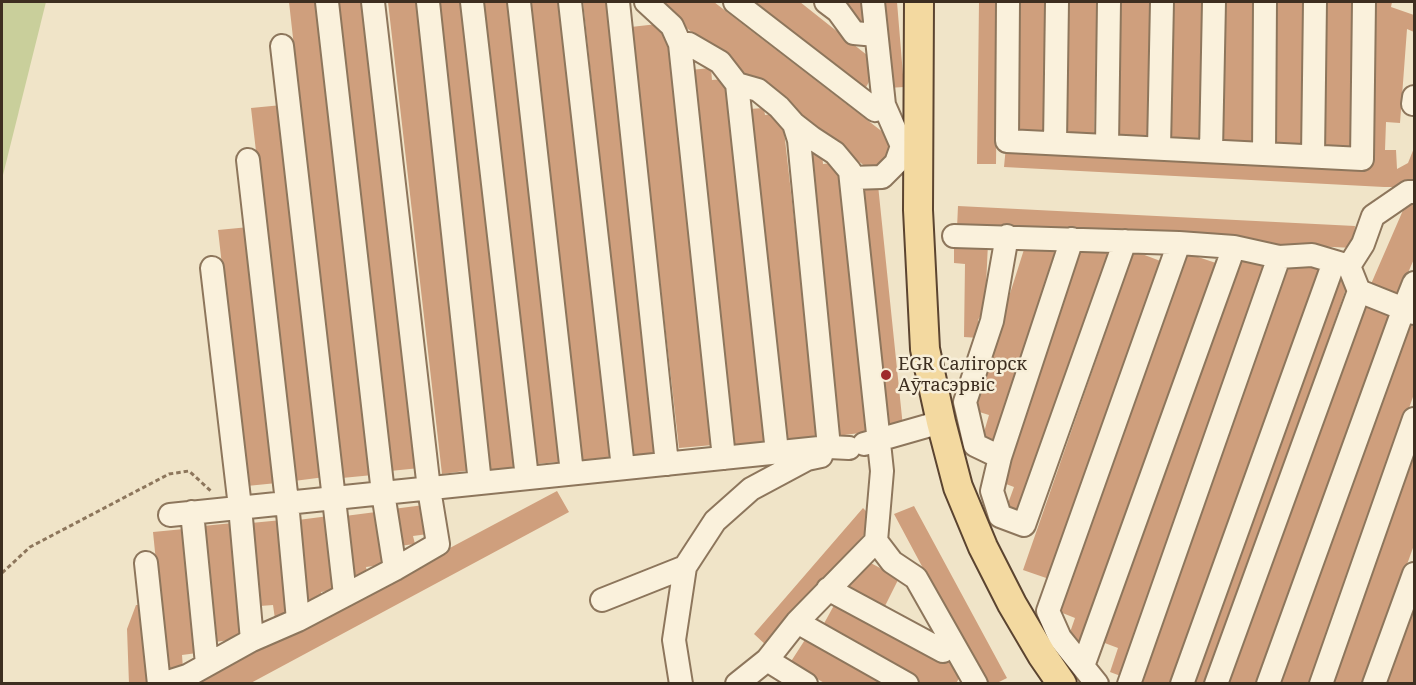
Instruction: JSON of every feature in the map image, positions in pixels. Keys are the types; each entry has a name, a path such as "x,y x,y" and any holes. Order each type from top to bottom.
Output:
{"main road":[{"path":"919,2 918,210 921,279 925,349 941,422 958,487 983,547 1012,604 1042,655 1073,675"}],"lane":[{"path":"327,2 383,493 395,569"},
{"path":"146,563 160,684 187,676 252,640 345,596 438,544 429,489 373,2"},
{"path":"428,2 480,483"},
{"path":"472,2 527,478"},
{"path":"519,2 572,473"},
{"path":"570,2 622,468"},
{"path":"618,2 667,464"},
{"path":"646,2 672,26 680,44 724,458"},
{"path":"735,2 875,110 884,105"},
{"path":"851,178 882,177 896,163 902,146 884,105 873,2"},
{"path":"1008,2 1007,141 1362,159 1364,2"},
{"path":"1055,143 1057,2"},
{"path":"1107,146 1109,2"},
{"path":"1159,148 1162,2"},
{"path":"1211,151 1214,2"},
{"path":"1264,154 1265,2"},
{"path":"1313,156 1315,2"},
{"path":"834,5 854,33 876,35"},
{"path":"680,44 689,44 720,62 737,84 777,453"},
{"path":"282,46 345,596"},
{"path":"737,84 758,90 779,107 794,124 835,153 850,171 882,471 876,541 797,622 767,660 737,684"},
{"path":"794,124 799,140 839,448"},
{"path":"248,160 287,502 298,620"},
{"path":"1182,684 1342,264 1363,244 1373,216 1408,192 1414,192"},
{"path":"954,236 1179,243 1234,247 1279,257 1312,255 1342,264 1359,291 1409,311"},
{"path":"1000,457 975,445 965,402 992,321 1007,236"},
{"path":"1072,239 1000,457 992,491 1000,516 1024,525 1125,241"},
{"path":"1073,675 1048,610 1179,243"},
{"path":"1073,675 1234,247"},
{"path":"1129,684 1279,257"},
{"path":"212,267 234,508 252,640"},
{"path":"1268,684 1409,311 1414,283"},
{"path":"1216,684 1359,291"},
{"path":"1322,684 1414,419"},
{"path":"207,664 181,513 839,448 879,440 941,422"},
{"path":"681,684 674,640 685,567 715,521 751,489 807,459 839,448"},
{"path":"876,541 892,561 916,578 976,684"},
{"path":"602,600 685,567"},
{"path":"1374,684 1414,574"},
{"path":"828,589 944,651"},
{"path":"797,622 907,684"},
{"path":"767,660 806,684"},
{"path":"1073,675 1097,684"}],"path":[{"path":"2,573 30,547 169,474 189,471 234,508"}],"green space":[{"path":"2,2 46,2 2,179"}],"building":[{"path":"289,2 320,2 373,475 342,478"},
{"path":"337,2 368,2 420,468 390,471"},
{"path":"388,2 419,2 472,470 442,474"},
{"path":"435,2 465,2 516,467 486,470"},
{"path":"483,2 514,2 567,461 536,464"},
{"path":"529,2 560,2 612,457 582,460"},
{"path":"583,2 607,2 655,461 633,463"},
{"path":"653,2 714,2 897,143 875,174"},
{"path":"751,2 800,2 877,63 868,76 870,80 865,89"},
{"path":"848,2 867,2 869,22 850,24"},
{"path":"881,2 897,2 904,87 888,88"},
{"path":"979,2 998,2 996,164 977,164"},
{"path":"1014,2 1048,2 1046,135 1012,134"},
{"path":"1062,2 1097,2 1094,143 1060,142"},
{"path":"1117,2 1151,2 1149,142 1115,142"},
{"path":"1171,2 1206,2 1203,144 1168,143"},
{"path":"1223,2 1257,2 1254,143 1219,142"},
{"path":"1274,2 1308,2 1306,145 1271,144"},
{"path":"1323,2 1356,2 1354,153 1322,151"},
{"path":"1374,2 1392,2 1391,7 1414,15 1414,32 1407,29 1400,123 1386,122 1385,150 1396,150 1397,169 1408,163 1414,148 1414,187 1004,167 1006,146 1366,163"},
{"path":"666,23 713,445 679,448 631,27"},
{"path":"711,68 712,80 726,79 767,447 733,450 690,70"},
{"path":"282,105 325,477 294,481 251,108"},
{"path":"764,108 765,115 782,113 819,440 787,444 749,109"},
{"path":"822,153 823,164 840,162 868,432 836,436 807,155"},
{"path":"878,185 903,427 885,429 860,187"},
{"path":"1407,201 1414,204 1414,259 1398,296 1371,284"},
{"path":"958,206 1355,226 1353,248 957,228"},
{"path":"249,227 277,483 247,486 218,230"},
{"path":"1027,240 1060,251 998,444 982,439 989,415 973,410"},
{"path":"1082,242 1113,253 1021,514 1006,509 1014,487 998,481"},
{"path":"954,243 988,243 985,308 978,320 979,338 964,337 965,264 954,263"},
{"path":"1134,251 1163,262 1052,580 1023,570"},
{"path":"1183,252 1216,263 1084,647 1067,641 1075,618 1060,612"},
{"path":"1238,254 1271,265 1126,678 1110,672 1118,648 1102,642"},
{"path":"1292,257 1325,269 1178,684 1141,684"},
{"path":"1334,271 1350,277 1208,684 1189,684"},
{"path":"1364,297 1395,308 1258,684 1224,684"},
{"path":"1409,322 1414,324 1414,394 1312,684 1281,684"},
{"path":"1414,457 1414,545 1364,684 1331,684"},
{"path":"557,491 569,512 249,684 194,684"},
{"path":"424,505 428,534 413,536 415,544 399,546 393,509"},
{"path":"914,506 1007,678 995,684 985,684 894,514"},
{"path":"863,508 876,521 767,646 754,634"},
{"path":"376,512 382,565 366,567 368,576 353,578 345,516"},
{"path":"329,516 338,590 321,592 322,602 308,603 298,520"},
{"path":"282,520 292,617 275,619 273,605 260,606 251,523"},
{"path":"233,523 246,638 215,642 203,526"},
{"path":"184,529 197,653 182,655 183,669 167,671 153,532"},
{"path":"865,560 899,578 883,610 848,589"},
{"path":"838,598 957,666 960,676 956,684 920,684 821,629"},
{"path":"136,605 146,605 153,684 129,684 127,629"},
{"path":"1414,606 1414,684 1385,684"},
{"path":"810,632 897,684 826,684 790,663"}],"place":[{"name":"EGR Салігорск Аўтасэрвіс","path":"886,375"}]}
